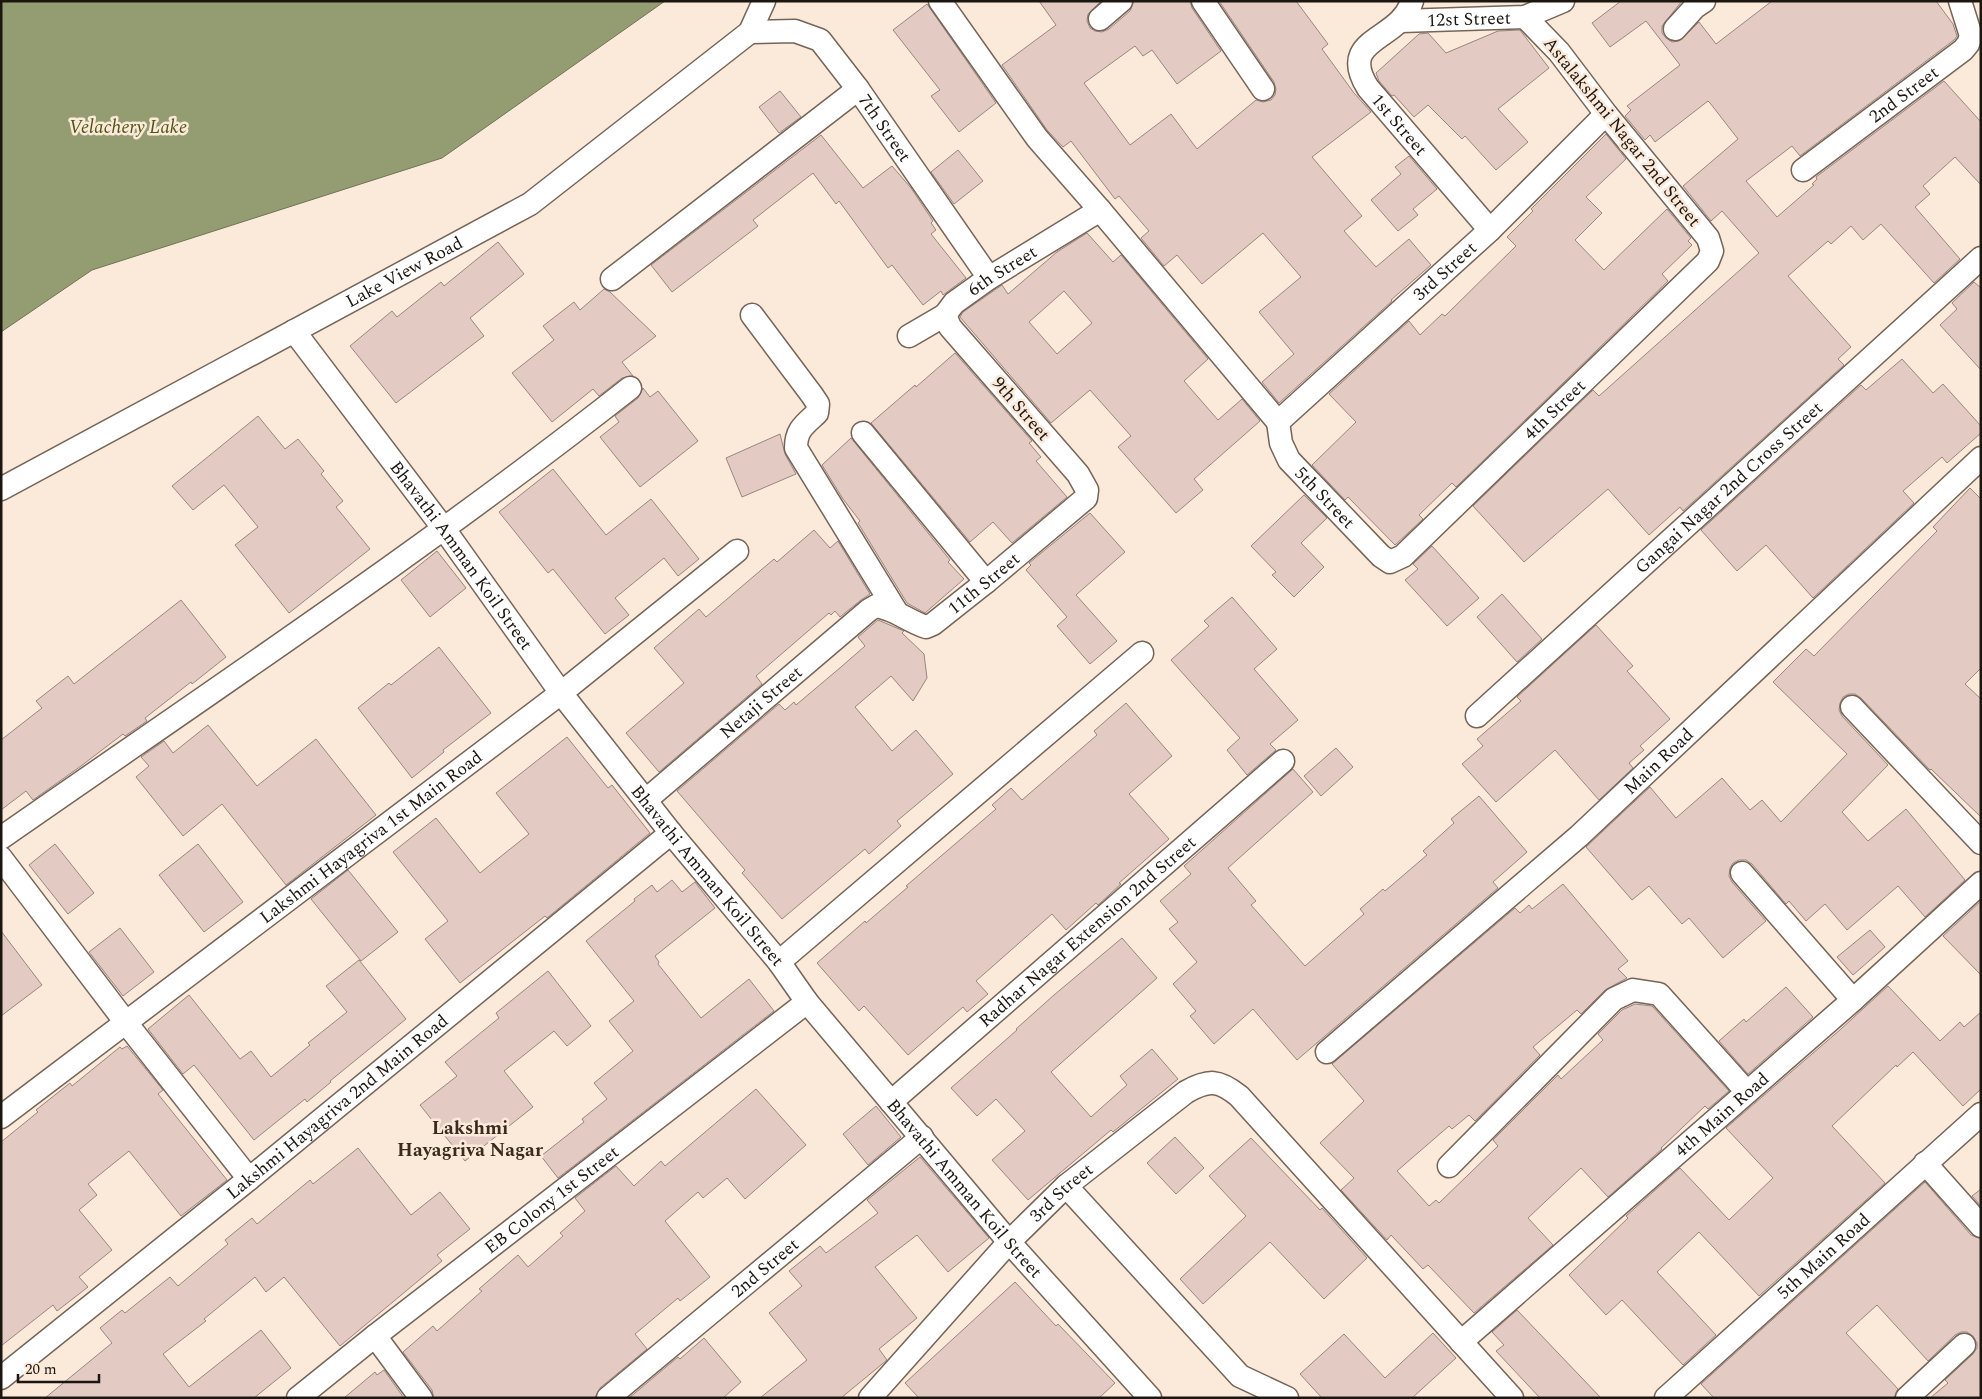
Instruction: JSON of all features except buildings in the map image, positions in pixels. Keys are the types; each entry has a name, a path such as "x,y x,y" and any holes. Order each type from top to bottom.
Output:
{"street":[{"name":"Lake View Road","path":"1,489 530,204 750,32 764,1"},
{"path":"940,1 1037,138 1278,422"},
{"path":"1100,19 1121,1"},
{"path":"1203,1 1263,89"},
{"path":"1401,21 1412,1"},
{"name":"12st Street","path":"1401,21 1525,17 1563,1"},
{"path":"1675,30 1695,7 1704,1"},
{"name":"2nd Street","path":"1803,170 1963,50 1971,36 1960,1"},
{"name":"Astalakshmi Nagar 2nd Street","path":"1525,17 1559,52 1606,114 1708,238 1712,251"},
{"name":"1st Street","path":"1401,21 1360,53 1357,64 1360,76 1368,88 1490,230"},
{"name":"7th Street","path":"750,32 795,31 820,40 858,89 989,278"},
{"path":"612,279 858,89"},
{"name":"3rd Street","path":"1278,422 1490,230 1606,114"},
{"name":"6th Street","path":"909,336 945,315 954,303 989,278 1100,210"},
{"name":"4th Street","path":"1390,562 1403,556 1708,261 1712,251"},
{"name":"Gangai Nagar 2nd Cross Street","path":"1477,716 1981,258"},
{"path":"752,315 818,404 817,413 796,437 796,448 886,608"},
{"name":"9th Street","path":"945,315 950,327 1085,484 1088,490 1086,498 1080,504"},
{"name":"Bhavathi Amman Koil Street","path":"294,331 444,529 561,694 671,833 779,962 807,1002 1009,1242 1150,1398"},
{"path":"1,838 444,529 550,451 630,388"},
{"name":"5th Street","path":"1278,422 1281,443 1289,460 1381,556 1390,562"},
{"path":"862,433 986,582"},
{"name":"Main Road","path":"1327,1052 1579,836 1981,458"},
{"name":"11th Street","path":"886,608 926,627 933,624 1080,504"},
{"name":"Lakshmi Hayagriva 1st Main Road","path":"1,1118 561,694 737,551"},
{"name":"Netaji Street","path":"646,800 869,610 886,608"},
{"path":"779,962 1142,653"},
{"path":"1852,707 1981,843"},
{"name":"Radhar Nagar Extension 2nd Street","path":"891,1102 1283,761"},
{"name":"Lakshmi Hayagriva 2nd Main Road","path":"1,1378 671,833"},
{"path":"1,858 248,1179"},
{"path":"1742,873 1853,1000"},
{"name":"4th Main Road","path":"1461,1342 1853,1000 1981,884"},
{"path":"1449,1166 1614,999 1633,990 1659,994 1747,1092"},
{"name":"EB Colony 1st Street","path":"298,1398 374,1336 807,1002"},
{"name":"3rd Street","path":"870,1398 1009,1242 1066,1186 1186,1092 1199,1084 1214,1082 1227,1086 1239,1096 1461,1342"},
{"name":"5th Main Road","path":"1666,1398 1981,1114"},
{"name":"2nd Street","path":"608,1398 922,1137"},
{"path":"1925,1163 1981,1226"},
{"path":"1066,1186 1240,1376 1287,1398"},
{"path":"374,1336 421,1398"},
{"path":"1461,1342 1512,1398"},
{"path":"1907,1398 1964,1345"}],"water":[{"name":"Velachery Lake","path":"1,1 665,1 442,158 92,270 1,332"}],"district":[{"name":"Lakshmi Hayagriva Nagar","path":"470,1139"}]}
